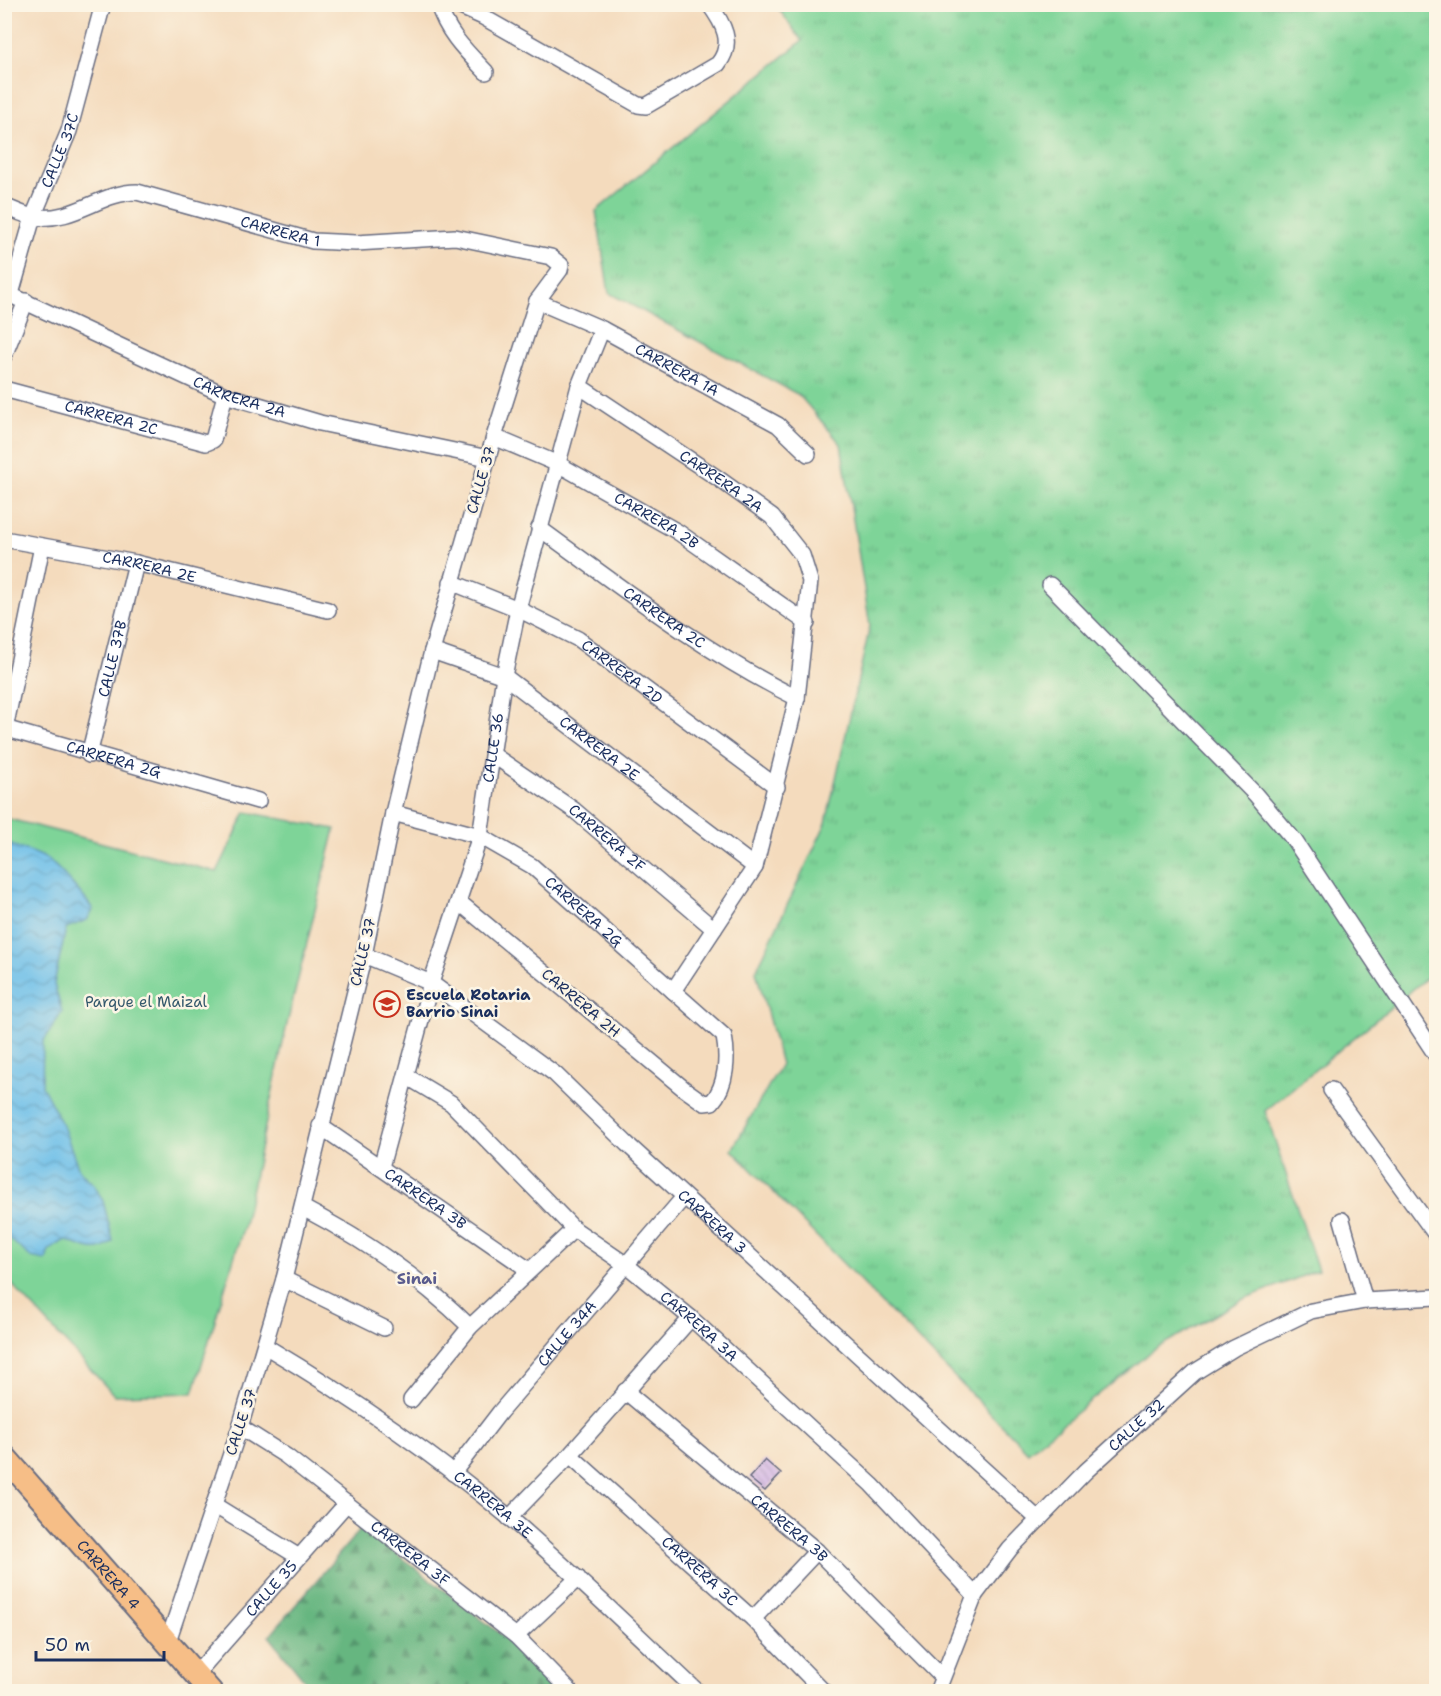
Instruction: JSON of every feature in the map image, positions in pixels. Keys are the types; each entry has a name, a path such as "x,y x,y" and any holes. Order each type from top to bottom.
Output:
{"main road":[{"name":"CARRERA 4","path":"4,1456 211,1692"}],"street":[{"name":"CALLE 37C","path":"8,293 33,217 69,131 103,4"},
{"path":"438,4 443,21 455,39 486,72"},
{"path":"454,4 483,17 638,105 646,106 659,101 718,64 725,55 727,39 722,21 709,4"},
{"name":"CARRERA 1","path":"4,206 33,217 73,214 113,196 138,192 313,241 356,243 455,237 551,257 561,265"},
{"name":"CALLE 37","path":"168,1641 240,1427 303,1208 320,1126 364,955 393,813 451,582 537,301 560,270 561,265"},
{"name":"CARRERA 2A","path":"8,293 225,396 320,423 488,458"},
{"path":"4,356 27,301"},
{"name":"CARRERA 1A","path":"537,301 602,329 778,425 808,454"},
{"name":"CALLE 36","path":"381,1167 431,983 480,836 504,676 518,609 579,386 602,329"},
{"name":"CARRERA 2A","path":"579,386 772,517 802,555 810,581 797,698 777,787 755,867 673,991"},
{"name":"CARRERA 2C","path":"4,389 206,443 213,440 225,396"},
{"name":"CARRERA 2B","path":"494,436 558,464 678,532 807,623"},
{"name":"CARRERA 2C","path":"539,528 714,651 755,677 797,698"},
{"name":"CARRERA 2E","path":"4,539 136,563 328,610"},
{"path":"5,728 42,546"},
{"name":"CALLE 37B","path":"89,755 136,563"},
{"name":"CARRERA 2D","path":"451,582 518,609 578,639 777,787"},
{"path":"1050,585 1256,794 1286,831 1437,1055"},
{"name":"CARRERA 2E","path":"432,651 504,676 755,867"},
{"name":"CARRERA 2G","path":"5,728 89,755 258,801"},
{"name":"CARRERA 2F","path":"493,755 574,810 714,929"},
{"name":"CARRERA 2G","path":"393,813 480,836 532,866 724,1036 726,1067"},
{"name":"CARRERA 2H","path":"459,902 704,1103 712,1102 716,1097 726,1067"},
{"name":"CARRERA 3","path":"364,955 431,983 555,1074 684,1197 839,1335 932,1425 1039,1520"},
{"name":"CARRERA 3A","path":"406,1076 451,1103 574,1229 625,1264 691,1318 872,1485 975,1595"},
{"path":"1331,1090 1437,1235"},
{"name":"CARRERA 3B","path":"320,1126 529,1270"},
{"name":"CALLE 34A","path":"453,1473 500,1412 684,1197"},
{"path":"303,1208 347,1231 404,1269 470,1327"},
{"path":"1342,1220 1365,1301"},
{"path":"411,1400 470,1327 574,1229"},
{"path":"284,1279 384,1328"},
{"name":"CALLE 32","path":"940,1684 975,1595 1010,1549 1095,1463 1195,1372 1234,1348 1311,1311 1365,1301 1437,1297"},
{"path":"509,1518 570,1455 691,1318"},
{"name":"CARRERA 3E","path":"265,1346 354,1402 453,1473 578,1578 698,1692"},
{"name":"CARRERA 3B","path":"625,1391 817,1551 940,1684"},
{"name":"CARRERA 3F","path":"240,1427 286,1456 516,1636 571,1692"},
{"name":"CARRERA 3C","path":"570,1455 753,1619 824,1692"},
{"name":"CALLE 35","path":"196,1674 346,1503"},
{"path":"213,1505 299,1557"},
{"path":"753,1619 817,1551"},
{"path":"516,1636 578,1578"}],"green space":[{"path":"776,5 1436,5 1436,974 1434,972 1265,1111 1318,1270 1241,1300 1153,1350 1028,1452 732,1150 781,1064 756,971 826,823 870,626 841,444 799,395 609,293 596,211 802,41"},
{"name":"Parque el Maizal","path":"246,812 335,829 287,1024 244,1225 193,1393 114,1395 5,1277 5,818 217,872"},
{"path":"362,1527 511,1642 558,1691 313,1691 269,1636"}],"water":[{"path":"5,843 36,853 49,861 93,910 87,920 66,928 54,984 62,1012 43,1042 42,1086 63,1126 79,1170 94,1185 103,1201 113,1241 107,1246 90,1249 65,1240 49,1250 46,1260 31,1257 5,1235"}],"building":[{"path":"765,1460 781,1474 765,1491 749,1478"}],"place":[{"name":"Escuela Rotaria Barrio Sinai","path":"387,1004"}],"district":[{"name":"Sinai","path":"417,1278"}]}
